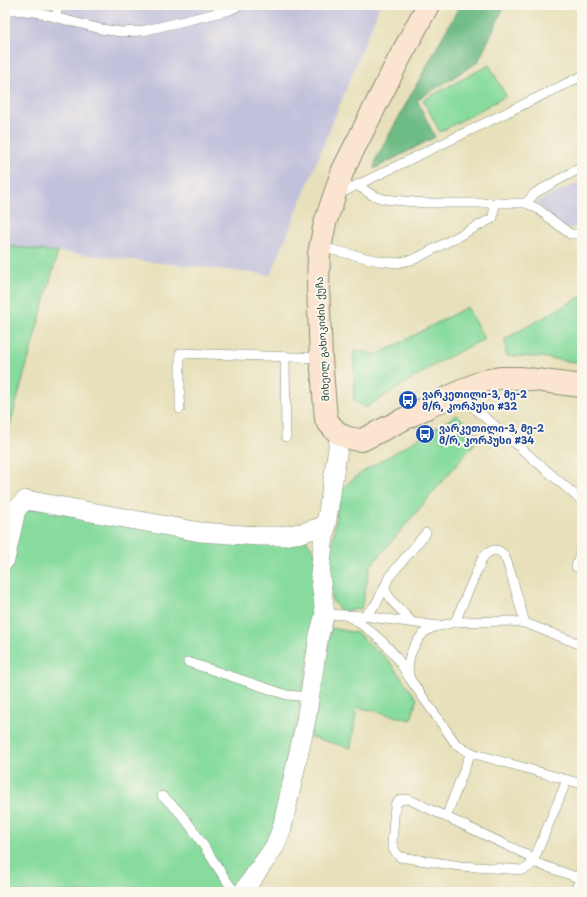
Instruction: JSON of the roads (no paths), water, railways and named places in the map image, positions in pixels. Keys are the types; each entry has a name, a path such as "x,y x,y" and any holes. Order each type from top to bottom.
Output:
{"street":[{"name":"მიხეილ გახოკიძის ქუჩა","path":"340,435 326,419 321,358 318,286 320,247 325,223 342,170 428,5"},
{"path":"243,892 275,846 282,828 306,720 319,635 325,614 320,574 325,526 340,435 362,440 483,381 500,378 520,378 582,386"},
{"path":"5,560 10,509 19,507 21,503 26,500 200,532 282,536 301,533 325,526"}],"lane":[{"path":"56,18 58,5"},
{"path":"5,9 35,12 101,29 121,32 142,32 230,10 240,5"},
{"path":"334,196 582,76"},
{"path":"526,203 535,194 582,167"},
{"path":"357,185 372,195 384,199 425,203 526,203 538,209 570,234 582,233"},
{"path":"320,247 379,261 397,263 415,259 493,218 495,203"},
{"path":"180,409 180,353 321,358"},
{"path":"285,356 286,437"},
{"path":"457,393 582,501"},
{"path":"364,616 377,602 389,577 426,534"},
{"path":"576,567 582,546"},
{"path":"455,622 482,559 486,553 492,550 503,554 508,565 525,623"},
{"path":"385,586 386,592 393,602 412,622"},
{"path":"325,614 364,616 438,626"},
{"path":"344,615 356,620 396,656 410,679 456,744 471,752 582,784"},
{"path":"410,679 408,664 411,651 419,638 425,631 455,622 511,621 525,623 582,645"},
{"path":"188,662 287,695 310,697"},
{"path":"446,817 471,752"},
{"path":"567,780 533,862 530,866 523,870 460,866 400,857 394,850 392,844 395,806 400,800 408,799 527,855 533,862 581,878 574,892"},
{"path":"162,796 180,812 199,838 224,879 236,892"}],"place":[{"name":"ვარკეთილი-3, მე-2 მ/რ, კორპუსი #32","path":"408,400"},
{"name":"ვარკეთილი-3, მე-2 მ/რ, კორპუსი #34","path":"425,434"}]}
